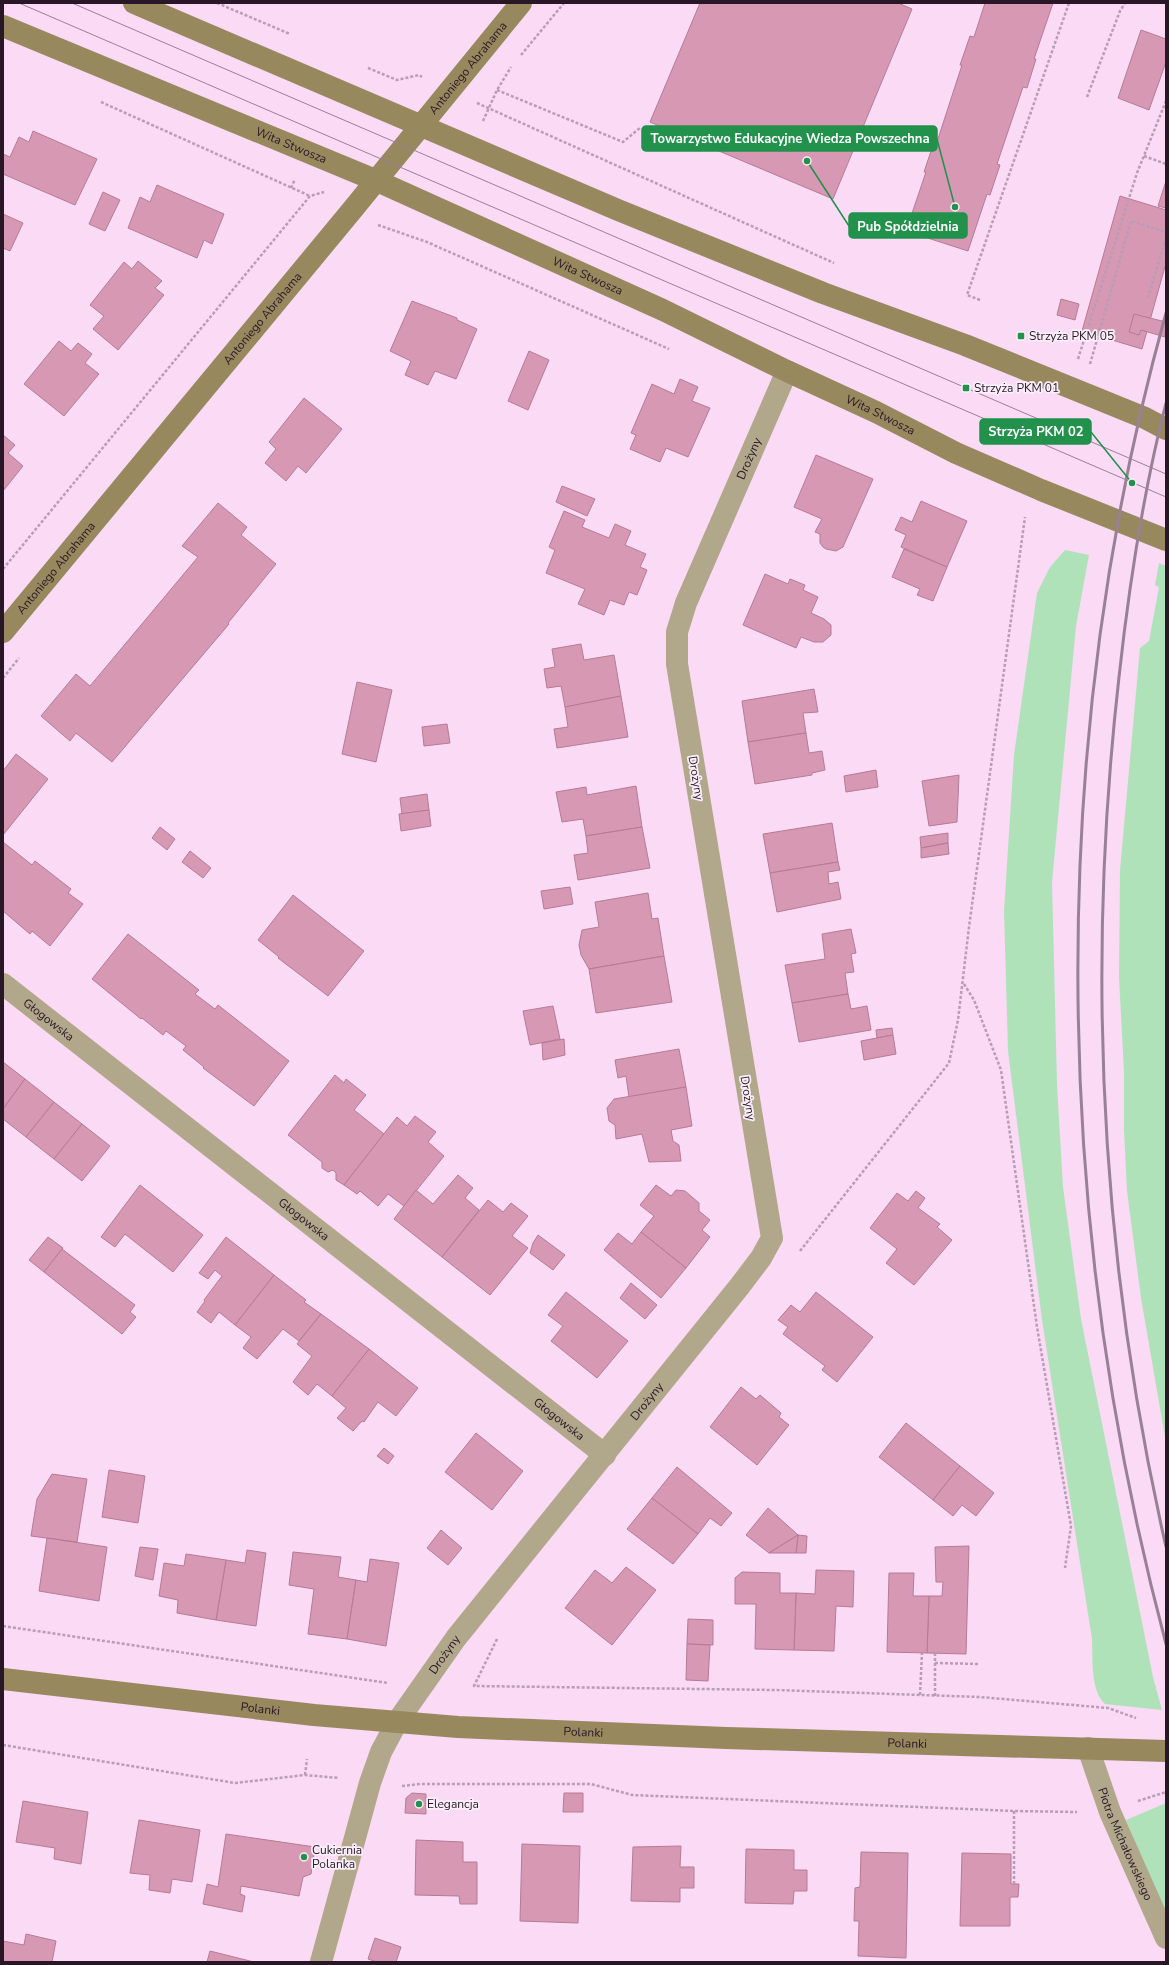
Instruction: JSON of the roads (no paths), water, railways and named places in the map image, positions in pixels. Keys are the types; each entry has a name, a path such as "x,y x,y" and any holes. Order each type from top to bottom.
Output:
{"street":[{"path":"134,3 640,219 823,293 966,345 1146,418 1166,429"},
{"name":"Antoniego Abrahama","path":"3,632 521,3"},
{"name":"Wita Stwosza","path":"3,26 375,180 662,310 787,371 876,412 956,453 1041,490 1166,540"},
{"name":"Drożyny","path":"321,1962 370,1783 381,1752 397,1722 456,1638 739,1287 761,1258 772,1238 677,664 677,632 686,603 787,371"},
{"name":"Głogowska","path":"3,984 605,1455"},
{"name":"Polanki","path":"3,1679 314,1715 490,1728 726,1738 1166,1751"},
{"name":"Piotra Michałowskiego","path":"1088,1748 1110,1812 1166,1938"}],"tram line":[{"path":"19,3 1166,497"},
{"path":"72,3 1166,474"}],"railway":[{"path":"1166,313 1127,476 1099,642 1083,810 1078,978 1084,1147 1101,1314 1128,1480 1166,1644"},
{"path":"1166,403 1150,471 1138,539 1127,608 1119,677 1109,786 1103,896 1102,1005 1106,1114 1114,1223 1127,1332 1144,1440 1166,1547"}],"place":[{"name":"Pub Spółdzielnia","path":"807,161"},
{"name":"Towarzystwo Edukacyjne Wiedza Powszechna","path":"955,207"},
{"name":"Strzyża PKM 05","path":"1021,336"},
{"name":"Strzyża PKM 01","path":"966,388"},
{"name":"Strzyża PKM 02","path":"1132,483"},
{"name":"Elegancja","path":"419,1804"},
{"name":"Cukiernia Polanka","path":"304,1857"}]}
